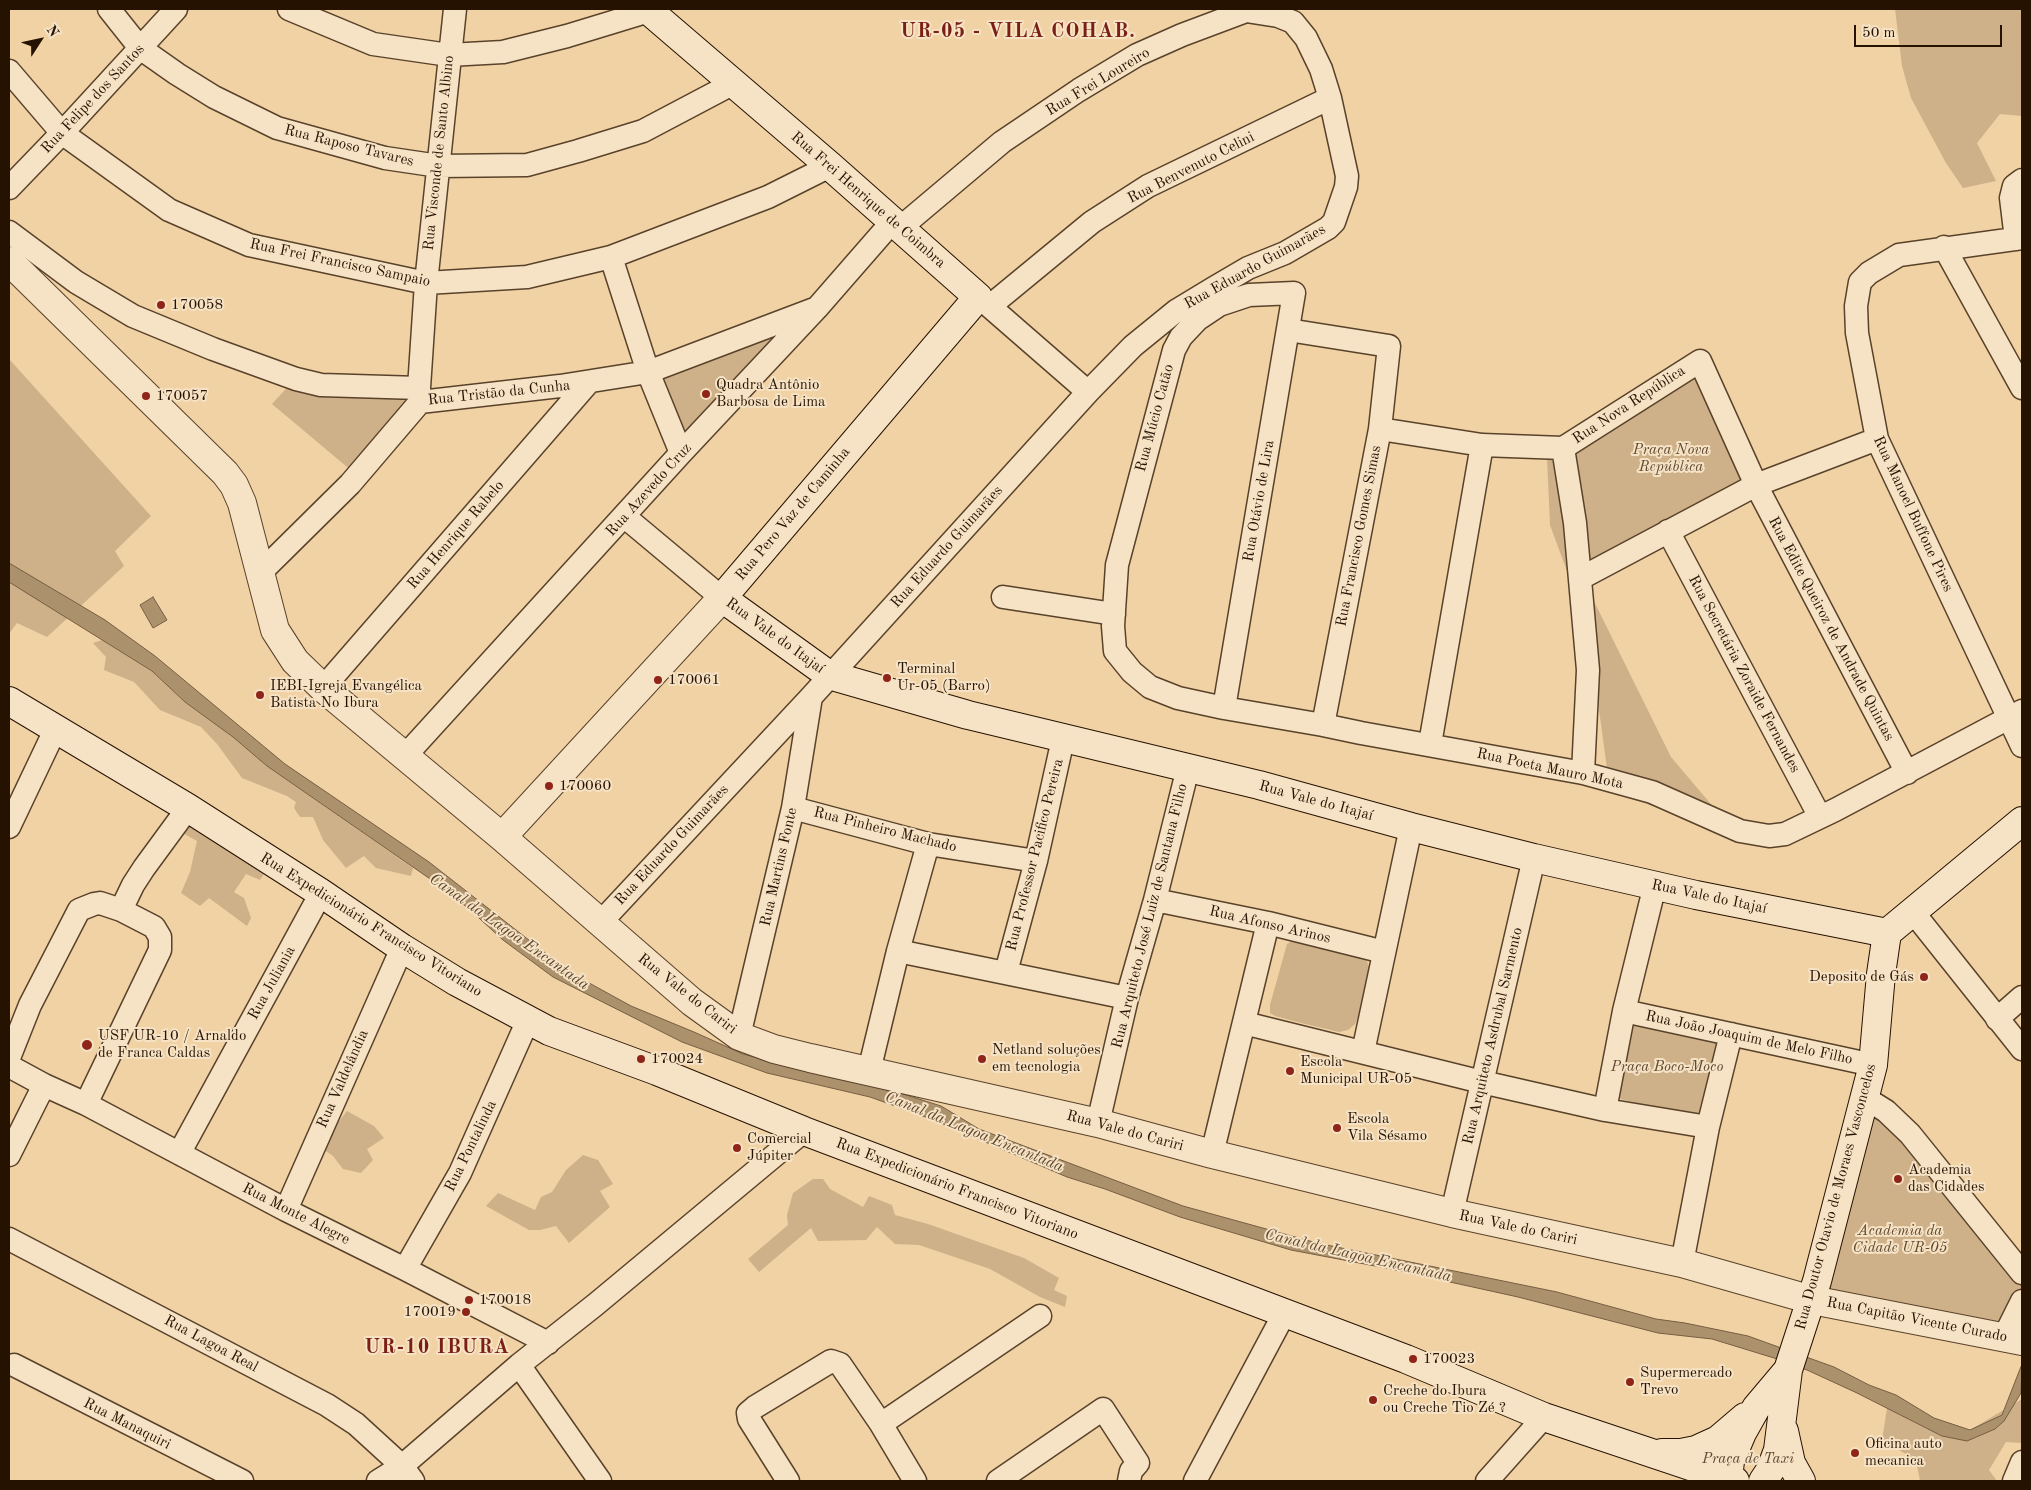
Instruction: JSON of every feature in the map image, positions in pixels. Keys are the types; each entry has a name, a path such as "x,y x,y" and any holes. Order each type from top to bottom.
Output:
{"main road":[{"name":"Rua Frei Henrique de Coimbra","path":"648,10 984,301"},
{"name":"Rua Vale do Cariri","path":"9,261 225,473 234,485 242,503 275,630 295,662 323,688 502,837 692,1002 739,1036 801,1056 1098,1123 1212,1154 1452,1213 1682,1263 1812,1300"},
{"name":"Rua Pero Vaz de Caminha","path":"502,837 722,598 984,301"},
{"name":"Rua Vale do Itajaí","path":"722,598 829,676 968,715 1259,785 1411,827 1534,858 1887,933"},
{"name":"Rua Expedicionário Francisco Vitoriano","path":"9,701 188,808 457,982 549,1031 657,1071 804,1131 1406,1359 1544,1417 1731,1480"},
{"path":"1887,933 2022,821"},
{"name":"Rua Doutor Otavio de Moraes Vasconcelos","path":"1764,1481 1778,1450 1790,1362 1812,1300 1873,1065 1881,974 1887,933"},
{"name":"Rua Capitão Vicente Curado","path":"1812,1300 2013,1339"},
{"name":"Rua Doutor Otavio de Moraes Vasconcelos","path":"1731,1480 1728,1467 1734,1450 1756,1408 1790,1362"},
{"path":"1649,1453 1681,1453 1696,1450 1718,1440 1756,1408"},
{"path":"1782,1420 1791,1463 1801,1481"}],"street":[{"name":"Rua Raposo Tavares","path":"109,9 140,48 214,98 277,128 385,158 439,166 527,165 578,151 643,131 734,83"},
{"name":"Rua Felipe dos Santos","path":"9,188 176,9"},
{"path":"289,9 373,44 449,55 503,52 568,36 648,10"},
{"name":"Rua Visconde de Santo Albino","path":"420,395 426,283 455,9"},
{"name":"Rua Frei Loureiro","path":"896,225 1002,142 1078,90 1138,55 1182,35 1246,11 1278,16 1293,22 1306,38 1321,69 1330,98 1347,176 1346,187 1334,222"},
{"name":"Rua Frei Francisco Sampaio","path":"9,71 62,133 169,210 249,245 426,283 527,277 611,257 768,198 830,166"},
{"name":"Rua Benvenuto Celini","path":"984,301 1092,222 1148,186 1330,98"},
{"path":"2022,180 2014,186 2011,198 2019,238 1944,247 2022,388"},
{"name":"Rua Eduardo Guimarães","path":"600,924 811,697 1088,392 1133,346 1176,311 1248,268 1285,253 1328,228 1334,222"},
{"name":"Rua Azevedo Cruz","path":"405,756 625,517 681,453 896,225"},
{"name":"Rua Tristão da Cunha","path":"9,232 76,282 133,316 213,349 296,379 321,385 420,395 588,382 648,372 817,308"},
{"name":"Rua Manoel Buffone Pires","path":"1944,247 1899,255 1869,273 1860,282 1858,290 1857,334 1877,439 2016,715 2022,746"},
{"path":"611,257 648,372 681,453"},
{"name":"Rua Otávio de Lira","path":"1224,708 1294,293"},
{"name":"Rua Múcio Catão","path":"1113,620 1117,565 1172,360 1181,337 1208,311 1236,298 1250,295 1294,293"},
{"name":"Rua Frei Henrique de Coimbra","path":"984,301 1088,392"},
{"name":"Rua Francisco Gomes Simas","path":"1288,330 1389,346 1380,429 1323,724"},
{"name":"Rua Nova República","path":"1380,429 1482,446 1563,448 1700,361 1756,485"},
{"name":"Rua Henrique Rabelo","path":"323,688 588,382"},
{"path":"260,574 350,484 420,395"},
{"path":"1581,578 1756,485 1877,439"},
{"path":"1430,744 1482,446"},
{"path":"1563,448 1575,523 1588,670 1583,773"},
{"name":"Rua Edite Queiroz de Andrade Quintas","path":"1756,485 1907,773"},
{"name":"Rua Vale do Itajaí","path":"625,517 722,598"},
{"name":"Rua Secretária Zoraide Fernandes","path":"1668,531 1820,817"},
{"path":"1003,597 1113,620"},
{"name":"Rua Poeta Mauro Mota","path":"1113,620 1115,651 1132,672 1150,687 1178,698 1583,773 1652,792 1740,831 1769,836 1785,834 1820,817 2016,715"},
{"name":"Rua Martins Fonte","path":"739,1036 793,808 811,697"},
{"path":"9,827 56,728"},
{"name":"Rua Professor Pacifico Pereira","path":"1006,972 1036,861 1063,739"},
{"name":"Rua Arquiteto José Luiz de Santana Filho","path":"1098,1123 1127,998 1155,900 1188,768"},
{"path":"121,910 144,868 188,808"},
{"name":"Rua Pinheiro Machado","path":"793,808 928,844 1036,861"},
{"path":"1363,1052 1411,827"},
{"path":"869,1071 898,951 928,844"},
{"name":"Rua Arquiteto Asdrubal Sarmento","path":"1452,1213 1534,858"},
{"path":"1605,1110 1624,1011 1655,885"},
{"name":"Rua Juliania","path":"180,1152 321,893"},
{"name":"Rua Afonso Arinos","path":"1155,900 1268,923 1384,952"},
{"path":"9,1058 30,1005 79,910 100,903 121,910 158,930 161,943 160,950 86,1104"},
{"path":"1913,912 2022,1049"},
{"path":"1212,1154 1268,923"},
{"name":"Rua Valdelândia","path":"286,1210 402,948"},
{"path":"898,951 1127,998"},
{"path":"1997,1019 2022,997"},
{"name":"Rua João Joaquim de Melo Filho","path":"1624,1011 1873,1065"},
{"name":"Rua Pontalinda","path":"405,1269 460,1173 528,1020"},
{"path":"1244,1023 1482,1082 1605,1110 1708,1127"},
{"path":"1682,1263 1708,1127 1731,1034"},
{"name":"Rua Monte Alegre","path":"9,1066 180,1152 286,1210 548,1343"},
{"path":"9,1155 44,1085"},
{"path":"1865,1098 1886,1111 1910,1134 2022,1273"},
{"path":"378,1481 407,1474 519,1365 804,1131"},
{"name":"Rua Lagoa Real","path":"9,1239 327,1405 356,1424 407,1474"},
{"path":"2013,1339 2022,1301"},
{"path":"1195,1481 1284,1314"},
{"path":"881,1424 1040,1316"},
{"path":"788,1481 749,1419 748,1414 828,1362 835,1361 840,1364 881,1424 915,1481"},
{"name":"Rua Manaquiri","path":"14,1365 242,1481"},
{"path":"519,1365 600,1481"},
{"path":"998,1481 1103,1409 1138,1463 1131,1472 1129,1481"},
{"path":"1487,1481 1544,1417"},
{"path":"2014,1481 2022,1462"}],"green space":[{"path":"1895,9 2022,9 2022,116 2000,114 1977,143 1996,181 1963,188 1946,163 1911,98 1902,66"},
{"path":"817,308 681,453 648,372"},
{"path":"9,359 151,516 115,551 124,566 47,637 17,623 9,634"},
{"name":"Praça Nova República","path":"1705,364 1762,486 1582,577 1671,757 1738,836 1610,791 1588,628 1550,525 1547,458"},
{"path":"293,381 409,392 420,406 359,477 272,404"},
{"path":"102,640 152,671 185,702 233,737 267,766 413,868 411,876 376,868 364,856 346,868 323,840 313,817 300,817 294,808 296,802 287,796 242,778 217,744 201,727 160,710 134,682 104,670 106,657 93,643"},
{"path":"190,816 270,865 260,880 246,874 234,892 244,898 251,918 247,926 209,898 200,906 181,893 190,872 197,841 179,831"},
{"path":"1293,940 1364,958 1367,961 1369,967 1358,1017 1355,1024 1348,1030 1339,1032 1275,1016 1270,1013 1270,1005 1287,944"},
{"name":"Praça Boco-Moco","path":"1634,1020 1718,1041 1700,1114 1691,1117 1620,1099 1617,1094"},
{"name":"Academia da Cidade UR-05","path":"1861,1098 1911,1131 2022,1284 2022,1299 2003,1330 1807,1301"},
{"path":"347,1111 374,1126 384,1138 367,1149 373,1160 361,1173 343,1169 333,1156 319,1146"},
{"path":"583,1155 598,1160 613,1184 600,1191 610,1207 569,1243 556,1226 540,1230 529,1230 486,1206 498,1193 535,1210 541,1197 552,1192 566,1170"},
{"path":"813,1179 823,1179 830,1189 863,1207 869,1196 892,1205 895,1215 928,1224 1024,1258 1059,1278 1054,1290 1067,1296 1065,1307 1040,1297 990,1269 919,1245 895,1244 877,1227 866,1240 818,1241 811,1228 759,1272 748,1259 788,1225 787,1215 793,1193"},
{"path":"1896,1395 1934,1418 1970,1430 2022,1399 2022,1443 2006,1442 1989,1470 1997,1481 1920,1481 1916,1460 1882,1440 1887,1408"}],"water":[{"name":"Canal da Lagoa Encantada","path":"9,563 105,620 155,656 285,764 429,862 571,973 631,1006 743,1054 801,1070 862,1081 941,1106 979,1129 1183,1206 1317,1243 1557,1292 1656,1319 1748,1336 1834,1367 1869,1385 1896,1395 1934,1418 1970,1430 2002,1415 2022,1364 2021,1393 2004,1421 1995,1429 1967,1441 1942,1436 1857,1393 1807,1370 1774,1358 1712,1339 1658,1333 1518,1297 1391,1269 1291,1250 1180,1217 1067,1177 934,1120 870,1097 767,1073 682,1042 553,977 503,940 468,908 436,883 267,766 233,737 185,702 152,671 9,582"},
{"path":"153,597 167,620 153,628 140,605"}],"place":[{"name":"170058","path":"161,305"},
{"name":"Quadra Antônio Barbosa de Lima","path":"706,394"},
{"name":"170057","path":"146,396"},
{"name":"Terminal Ur-05 (Barro)","path":"887,678"},
{"name":"170061","path":"658,680"},
{"name":"IEBI-Igreja Evangélica Batista No Ibura","path":"260,695"},
{"name":"170060","path":"549,786"},
{"name":"Deposito de Gás","path":"1924,977"},
{"name":"USF UR-10 / Arnaldo de Franca Caldas","path":"87,1045"},
{"name":"170024","path":"641,1059"},
{"name":"Netland soluções em tecnologia","path":"982,1059"},
{"name":"Escola Municipal UR-05","path":"1290,1071"},
{"name":"Escola Vila Sésamo","path":"1337,1128"},
{"name":"Comercial Júpiter","path":"737,1148"},
{"name":"Academia das Cidades","path":"1898,1179"},
{"name":"170018","path":"469,1300"},
{"name":"170019","path":"466,1312"},
{"name":"170023","path":"1413,1359"},
{"name":"Supermercado Trevo","path":"1630,1382"},
{"name":"Creche do Ibura ou Creche Tio Zé ?","path":"1373,1400"},
{"name":"Oficina auto mecanica","path":"1855,1453"}],"district":[{"name":"UR-05 - VILA COHAB.","path":"1018,32"},
{"name":"UR-10 IBURA","path":"437,1348"}],"park label":[{"name":"Praça de Taxi","path":"1748,1459"}]}
